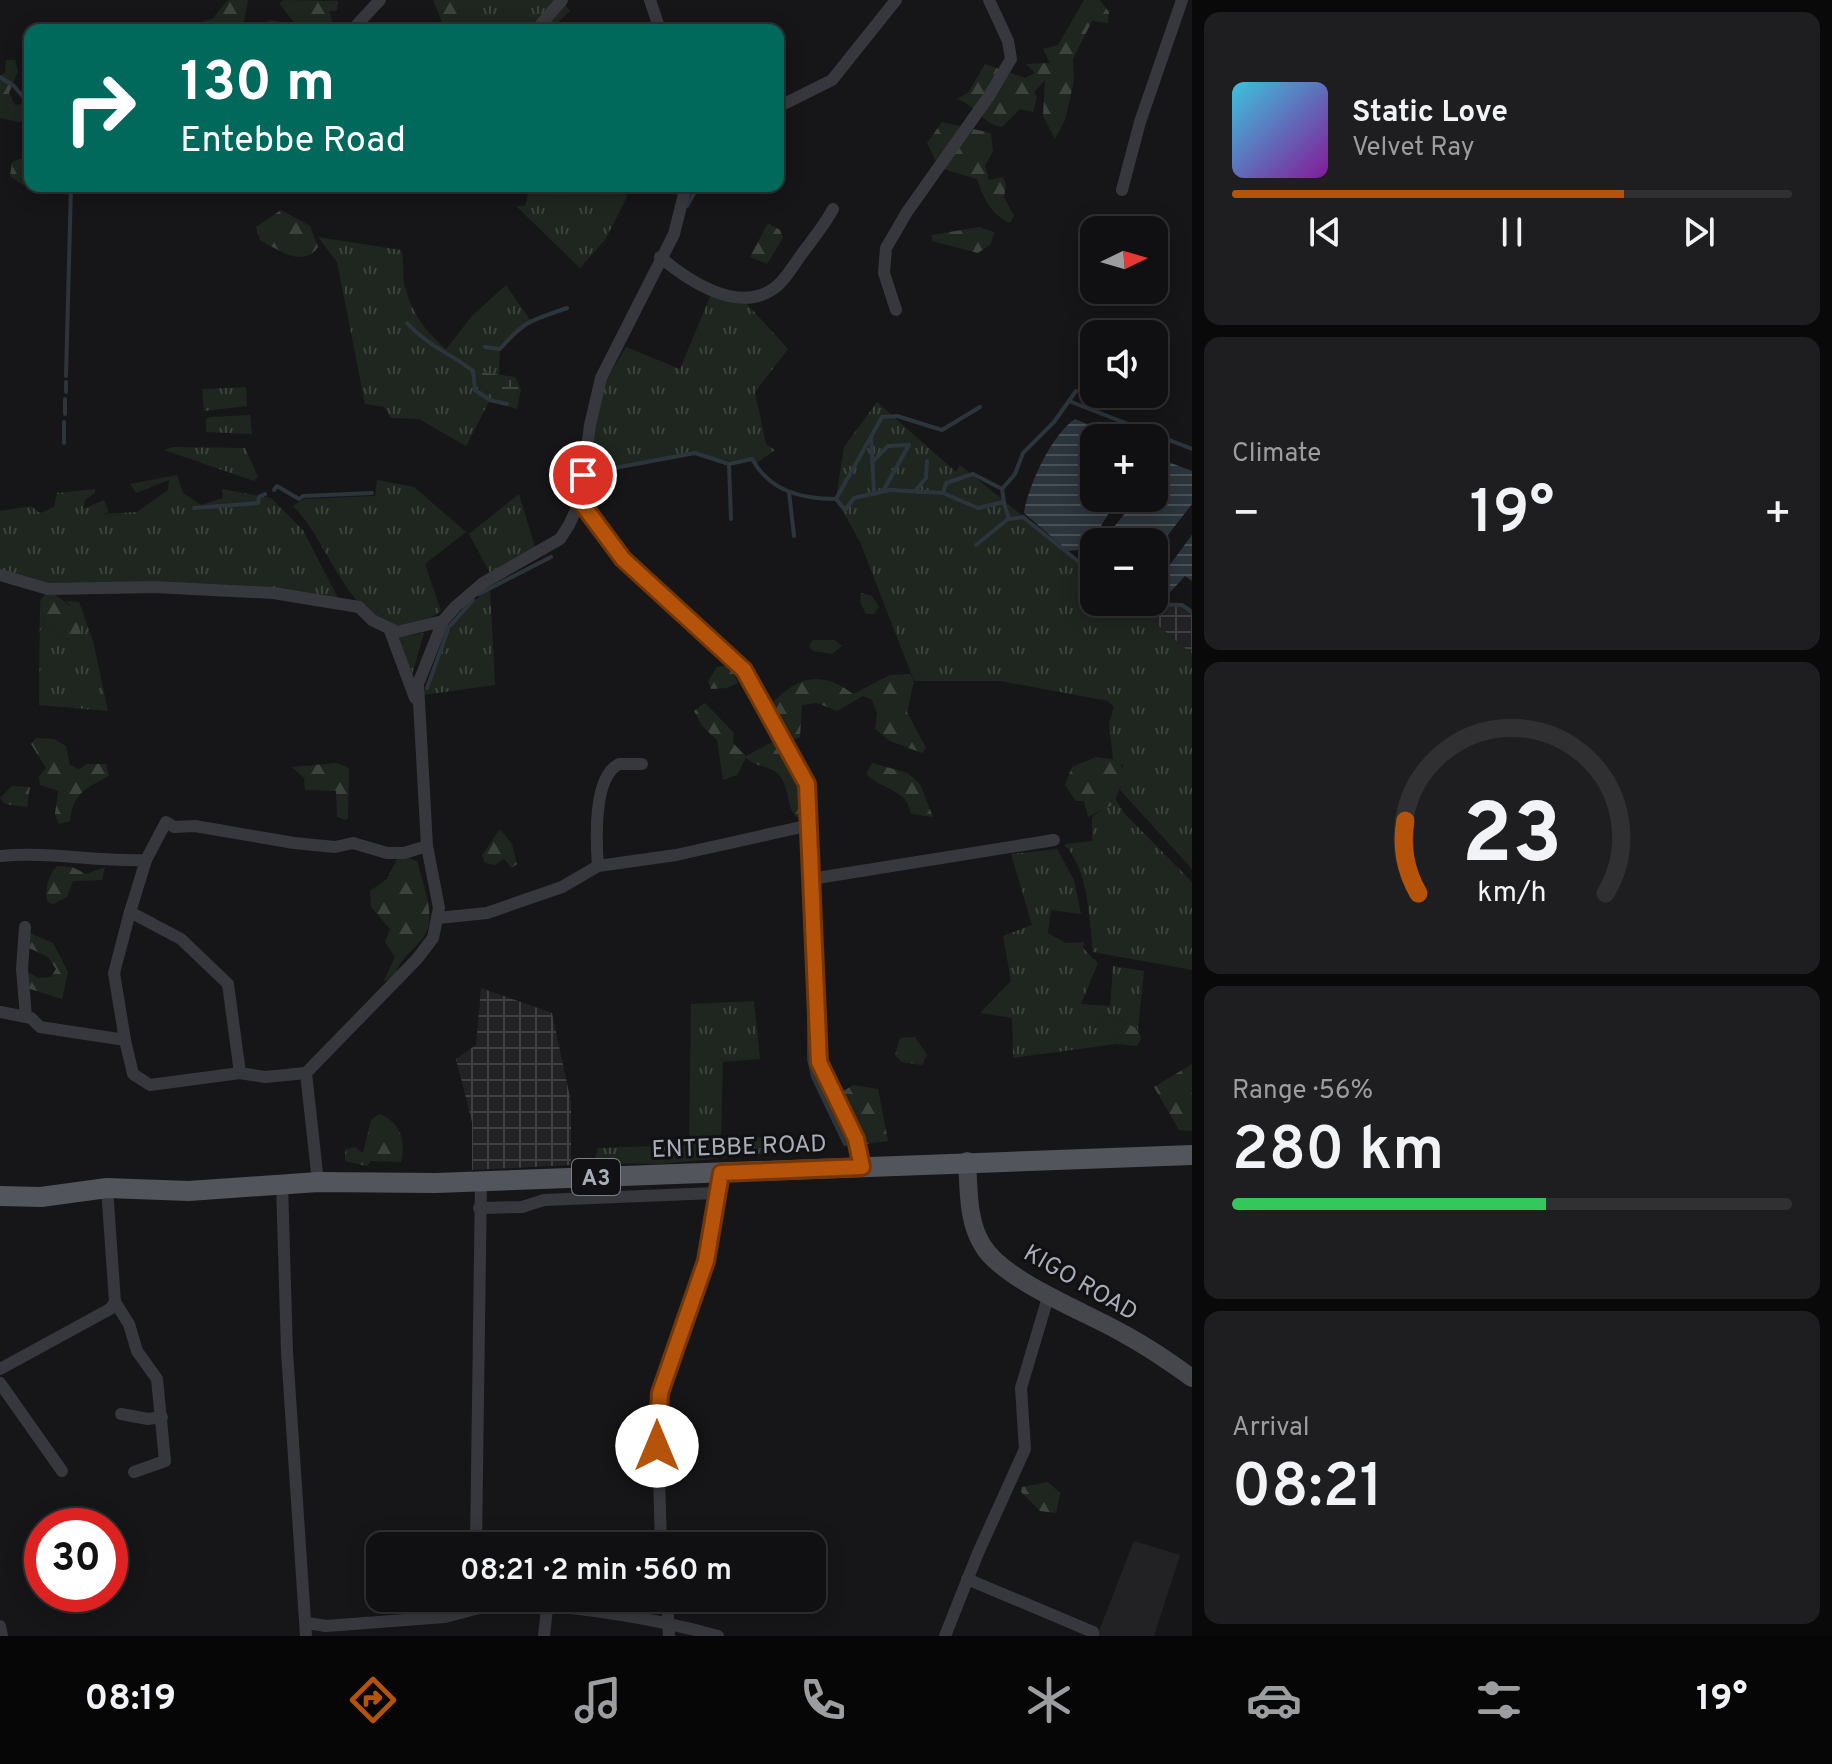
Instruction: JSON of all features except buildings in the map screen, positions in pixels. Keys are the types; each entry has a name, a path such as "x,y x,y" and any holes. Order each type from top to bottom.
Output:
{"main road":[{"name":"ENTEBBE ROAD","path":"0,1196 41,1197 107,1188 189,1191 318,1182 545,1178 718,1183 862,1167 1192,1155"}],"street":[{"path":"358,24 380,0"},
{"path":"541,24 562,0"},
{"path":"650,0 658,24"},
{"path":"784,104 832,80 896,0"},
{"path":"896,310 883,266 886,248 1011,59 1008,41 987,0 974,0"},
{"path":"1122,190 1140,122 1182,0"},
{"path":"427,846 404,853 387,853 353,843 335,847 294,843 195,826 174,827 166,822 146,860 114,973 129,1062 142,1083 158,1086 240,1073 265,1077 306,1073 417,959 433,938 438,918 427,846 418,684 443,621 483,583 560,539 580,501 590,425 601,378 674,234 686,192"},
{"path":"660,257 681,275 719,294 735,296 768,292 781,281 833,209"},
{"path":"580,501 613,549 744,670 807,784 819,1062 856,1139 862,1167"},
{"path":"0,575 48,589 154,587 273,593 359,607 390,631 418,705"},
{"path":"390,631 413,631 443,621"},
{"path":"598,866 597,826 605,777 619,764 642,764"},
{"path":"438,918 494,911 562,887 598,866 676,855 810,825"},
{"path":"811,879 1054,840"},
{"path":"0,856 53,854 116,861 146,860"},
{"path":"130,912 181,939 228,984 240,1073"},
{"path":"25,927 22,969 26,1017"},
{"path":"0,1012 26,1017 40,1027 125,1040"},
{"path":"306,1073 318,1182"},
{"name":"KIGO ROAD","path":"967,1161 972,1219 983,1247 1025,1281 1126,1335 1192,1378"},
{"path":"544,1200 545,1178"},
{"path":"476,1532 481,1181"},
{"path":"479,1208 522,1207 544,1200 718,1183 700,1280 657,1406 661,1532"},
{"path":"282,1184 287,1352 306,1630 445,1617 457,1612"},
{"path":"107,1188 115,1302 129,1324 137,1351 157,1379 162,1417 165,1461 134,1472"},
{"path":"945,1636 1025,1449 1021,1388 1049,1294"},
{"path":"0,1369 110,1309 115,1302"},
{"path":"0,1383 62,1471"},
{"path":"121,1414 148,1419 162,1417"},
{"path":"967,1579 1093,1632 1093,1636"},
{"path":"544,1636 547,1612"},
{"path":"582,1612 670,1622 718,1636"},
{"path":"669,1612 669,1636"},
{"path":"0,1626 2,1636"}],"shaded area":[{"path":"1075,419 1087,424 1080,424 1080,512 1109,512 1100,528 1080,528 1080,550 1068,551 1024,513 1042,462 1066,426"},
{"path":"1168,462 1192,471 1192,504 1168,535 1168,528 1113,528 1126,512 1168,512"},
{"path":"1192,535 1192,581 1185,576 1168,595 1168,567"},
{"path":"1168,605 1182,605 1192,612 1192,654 1146,616 1168,616"},
{"path":"481,988 552,1013 571,1102 571,1165 472,1170 472,1122 456,1059 476,1045"},
{"path":"1134,1541 1180,1555 1154,1636 1097,1636"}],"green space":[{"path":"228,0 248,0 243,24 196,24 213,18"},
{"path":"284,0 338,1 337,11 329,11 333,24 295,24 279,3"},
{"path":"433,0 467,0 449,24 442,22"},
{"path":"467,0 561,0 570,11 556,24 449,24"},
{"path":"1084,0 1100,0 1109,12 1108,23 1092,21 1073,59 1074,81 1065,120 1055,139 1043,116 1045,80 1034,92 1037,97 1033,112 1020,109 1002,127 956,99 968,93 985,64 1025,78 1035,73 1026,64 1050,63 1043,49 1058,45"},
{"path":"270,20 291,24 265,24"},
{"path":"6,60 15,60 18,71 9,93 15,105 24,103 24,121 0,118 0,76 5,73"},
{"path":"942,122 991,133 993,151 985,166 989,180 1003,177 1006,185 1004,197 1014,216 1010,223 993,210 977,179 939,168 927,143"},
{"path":"24,158 24,185 10,176 12,162"},
{"path":"528,192 626,192 627,197 605,240 580,268 516,206 525,206"},
{"path":"281,210 310,226 318,247 312,253 298,257 290,255 260,240 256,227"},
{"path":"768,223 780,230 783,238 767,264 750,257"},
{"path":"979,227 994,232 991,244 978,253 932,241 932,235"},
{"path":"318,237 401,250 404,282 412,306 426,329 446,349 472,316 506,285 530,320 500,349 499,375 473,371 475,390 490,400 466,446 419,419 391,418 384,407 365,404 337,262"},
{"path":"714,287 747,304 788,349 755,392 766,444 775,450 755,464 752,459 734,462 691,454 585,471 606,381 626,347 680,369"},
{"path":"473,371 515,377 521,389 517,409 490,400 475,390"},
{"path":"246,387 247,406 204,411 202,389"},
{"path":"877,402 956,472 960,465 1080,563 1080,616 1147,616 1192,654 1192,869 1120,790 1123,766 1113,759 1109,723 1114,707 1108,701 1001,681 914,681 860,542 836,499 844,447"},
{"path":"250,415 252,434 206,432 206,419 211,417"},
{"path":"173,447 245,448 258,477 254,481 164,450"},
{"path":"177,475 183,493 201,505 223,498 222,489 271,498 303,530 339,600 266,592 98,590 0,576 0,511 31,506 40,513 54,507 57,493 95,489 95,493 85,500 83,509 104,500 109,512 102,514 137,512 168,490 169,480 136,493 130,484"},
{"path":"377,480 414,487 466,532 425,564 441,611 413,624 390,624 370,613 352,595 308,524 293,506 304,499 375,496"},
{"path":"519,494 535,547 491,575 469,534"},
{"path":"490,588 495,685 423,695 458,613"},
{"path":"48,589 74,609 82,638 72,641 45,627 40,601"},
{"path":"861,593 872,596 879,607 874,614 866,614 860,602"},
{"path":"40,601 45,627 72,641 82,637 74,610 66,601 79,602 93,641 108,711 39,705"},
{"path":"424,633 411,678 405,675 399,637"},
{"path":"813,640 835,640 842,646 832,654 813,651 809,646"},
{"path":"730,665 738,683 727,688 711,689 708,681 717,667"},
{"path":"910,674 914,681 907,712 926,748 922,753 890,741 875,729 877,713 872,700 863,696 837,711 817,703 802,705 800,737 791,741 768,708 787,690 807,680 829,681 853,694 890,675"},
{"path":"705,703 734,733 733,743 746,756 772,742 790,764 808,806 798,818 783,781 772,770 746,758 737,775 723,780 717,740 702,726 694,711"},
{"path":"36,738 54,739 66,746 70,765 79,769 87,764 106,764 109,776 82,792 74,804 70,821 59,824 55,814 58,791 40,785 39,776 46,768 31,744"},
{"path":"1096,757 1118,760 1125,774 1114,804 1088,817 1084,801 1076,801 1065,785 1072,767"},
{"path":"337,763 349,768 348,818 345,820 337,817 336,791 305,790 304,778 292,767"},
{"path":"872,763 908,773 920,784 933,817 911,814 905,799 866,774"},
{"path":"12,786 30,787 27,807 5,804 0,798"},
{"path":"1116,800 1125,814 1192,882 1192,970 1093,952 1083,881 1079,867 1064,844 1092,841 1092,817"},
{"path":"500,829 512,844 517,864 512,868 504,859 495,865 485,863 482,855"},
{"path":"1057,849 1074,880 1081,914 1051,910 1048,933 1066,943 1084,942 1083,948 1098,963 1081,1004 1110,1006 1113,966 1144,971 1138,1029 1110,1015 1097,1017 1095,1028 1111,1027 1116,1044 1013,1058 1012,1018 980,1013 1011,981 1003,936 1032,925 1011,854"},
{"path":"406,857 417,861 430,919 425,935 400,964 395,976 383,982 395,957 385,942 390,929 371,907 370,891 387,879 397,859"},
{"path":"57,866 72,867 86,874 105,867 102,880 73,881 67,897 53,904 47,901 47,887"},
{"path":"30,933 53,943 68,972 62,999 27,988 27,972 39,978 51,977 56,969 48,957 27,947"},
{"path":"754,1001 760,1059 723,1062 721,1141 762,1137 762,1154 661,1164 594,1163 598,1148 689,1145 691,1004"},
{"path":"1110,1015 1138,1029 1141,1039 1137,1046 1116,1044 1111,1028 1095,1028 1097,1017"},
{"path":"915,1037 927,1055 922,1065 902,1062 895,1055 900,1038"},
{"path":"1192,1064 1192,1131 1179,1130 1154,1087"},
{"path":"853,1085 878,1089 888,1141 867,1144 853,1140 836,1096"},
{"path":"379,1114 392,1122 400,1133 403,1147 401,1162 371,1161 367,1166 345,1161 345,1150 355,1147 363,1153 371,1120"},
{"path":"1048,1482 1060,1493 1056,1513 1040,1511 1021,1492 1022,1487"}],"waterway":[{"path":"0,77 24,98"},
{"path":"66,376 71,192"},
{"path":"687,206 695,192"},
{"path":"485,347 500,349 530,322 567,308"},
{"path":"407,323 473,371 475,390 490,400 507,404"},
{"path":"66,382 66,392"},
{"path":"593,472 695,453 729,464 752,459 777,486 799,495 836,499 845,510 854,498 890,490 943,493 978,508 1004,502 1002,489 1015,474 1023,453 1054,422 1076,391"},
{"path":"65,399 65,414"},
{"path":"1069,401 1192,449"},
{"path":"836,499 882,417 897,416 942,430 980,407"},
{"path":"64,422 64,443"},
{"path":"871,437 874,492"},
{"path":"872,462 888,446 909,445"},
{"path":"883,491 909,445"},
{"path":"916,490 926,478 927,461"},
{"path":"729,464 731,519"},
{"path":"943,493 946,483 973,474 1002,489"},
{"path":"274,490 277,486 299,499 303,496 372,493"},
{"path":"789,492 794,536"},
{"path":"194,508 258,503 259,497 265,494"},
{"path":"1004,503 1009,519 1023,517 1080,563"},
{"path":"976,545 1008,519"},
{"path":"479,594 551,557"},
{"path":"427,688 449,627 473,600"},
{"path":"1168,605 1182,605 1192,612"},
{"path":"809,976 809,1059 813,1077 845,1144"}],"route":[{"path":"583,475 580,501 613,549 744,670 796,759 810,791 812,935 819,1062 856,1139 862,1167 721,1173 706,1261 660,1393 657,1446"}]}
